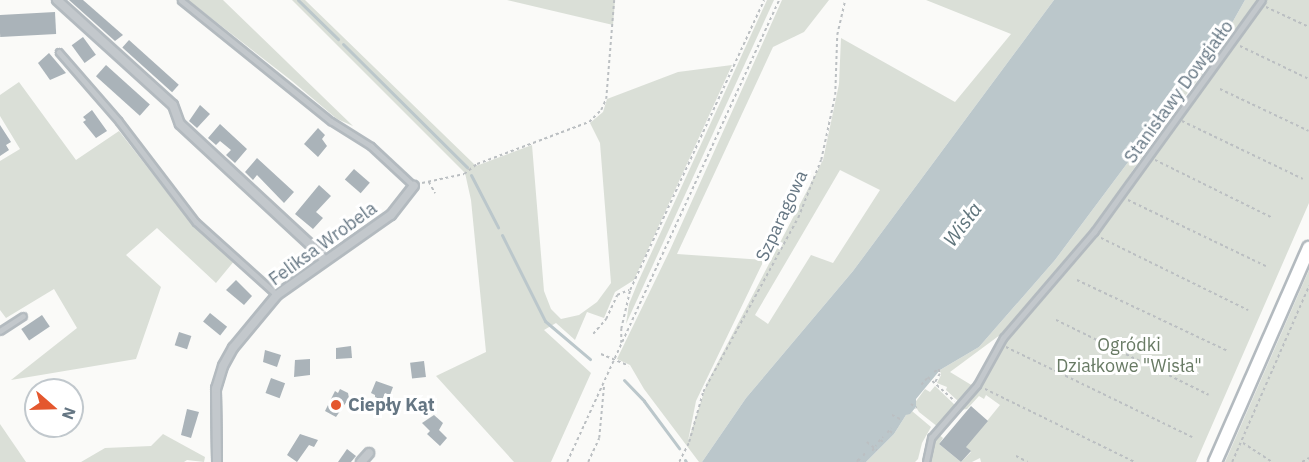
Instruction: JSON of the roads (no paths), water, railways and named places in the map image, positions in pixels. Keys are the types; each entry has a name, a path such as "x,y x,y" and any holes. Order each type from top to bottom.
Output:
{"street":[{"path":"57,0 173,105 180,124 324,260"},
{"name":"Feliksa Wrobela","path":"217,462 215,397 220,374 233,348 277,295 391,215 414,186"},
{"path":"1215,462 1309,248"},
{"path":"361,462 369,453"}],"lane":[{"path":"181,0 331,121 371,146 414,186"},
{"name":"Stanisławy Dowgiałło","path":"926,462 932,438 971,393 1003,338 1094,232 1262,0"},
{"path":"59,52 119,121 196,222 277,295"},
{"path":"0,331 23,316"}],"water":[{"name":"Wisła","path":"1054,0 1245,0 1232,23 1055,260 979,347 940,370 916,399 916,407 906,415 894,434 866,462 702,462 746,398 853,271"}],"waterway":[{"path":"298,0 338,39"},
{"path":"343,44 467,167"},
{"path":"471,175 498,227"},
{"path":"502,235 545,321 590,359"},
{"path":"624,380 644,401 679,448"}],"place":[{"name":"Ciepły Kąt","path":"336,405"}],"park label":[{"name":"Ogródki Działkowe \"Wisła\"","path":"1129,356"}]}
